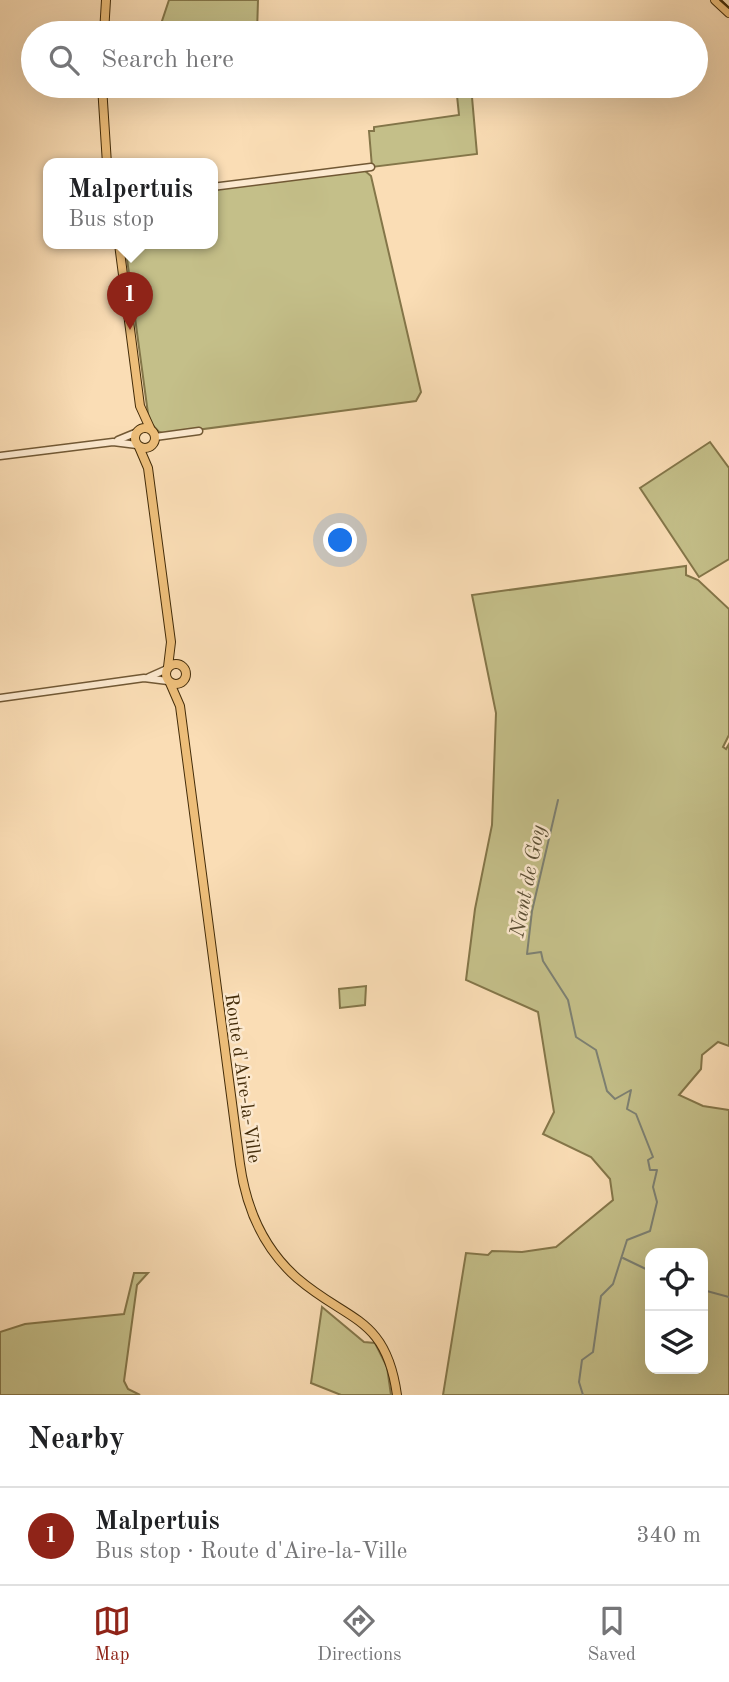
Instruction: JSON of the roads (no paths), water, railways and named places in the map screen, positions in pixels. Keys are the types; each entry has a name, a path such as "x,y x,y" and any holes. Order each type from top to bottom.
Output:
{"main road":[{"path":"105,21 106,0"},
{"path":"715,0 729,13"},
{"path":"103,98 107,158"},
{"path":"120,249 140,406 136,432 138,446 148,468 171,642 167,668 169,682 177,684 184,680 186,673 171,642"},
{"path":"140,406 154,441 148,468"},
{"path":"136,432 150,428"},
{"path":"138,446 154,441"},
{"path":"167,668 175,664 182,666"},
{"name":"Route d'Aire-la-Ville","path":"184,680 180,706 247,1200 266,1242 283,1264 317,1294 361,1322 376,1335 392,1365 397,1395"},
{"name":"Route d'Aire-la-Ville","path":"169,682 180,706"}],"street":[{"path":"218,186 371,167"},
{"path":"154,441 199,431"},
{"path":"113,442 136,432"},
{"path":"0,456 113,442 138,446"},
{"path":"0,698 144,678 167,668"},
{"path":"144,678 169,682"}],"waterway":[{"name":"Nant de Goy","path":"558,800 532,911 527,954 541,952 543,961 568,1000 576,1037 596,1050 607,1091 615,1099 631,1090 627,1109 636,1114 653,1157 648,1160 650,1170 657,1170 653,1187 657,1202 650,1231 627,1240 613,1284 601,1296 593,1352 582,1360 579,1382 583,1395"},
{"path":"623,1258 645,1269"},
{"path":"708,1291 729,1297"}],"tram line":[{"path":"720,0 729,8"}],"place":[{"name":"Malpertuis","path":"130,330"}]}
